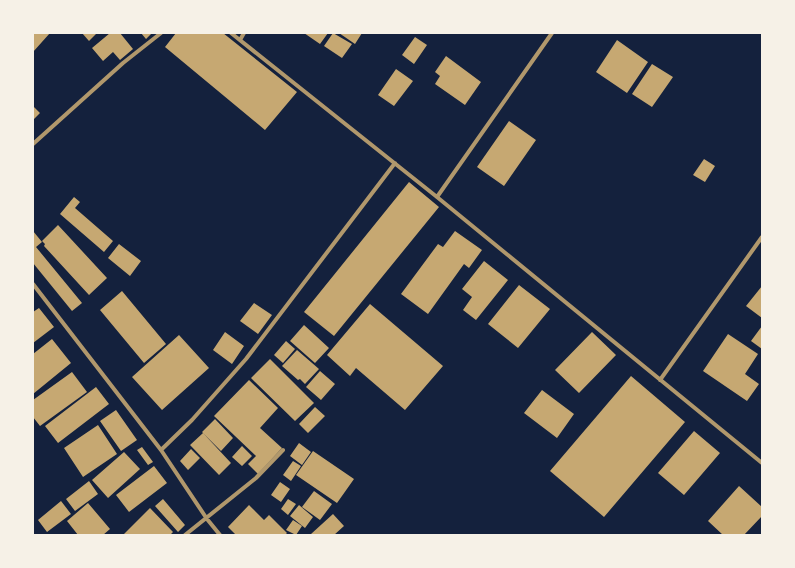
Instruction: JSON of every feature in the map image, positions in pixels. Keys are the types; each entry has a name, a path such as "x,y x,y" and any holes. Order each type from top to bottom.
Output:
{"street":[{"path":"33,144 124,63 161,33"},
{"path":"231,33 437,197 762,463"},
{"path":"240,40 244,33"},
{"path":"437,197 552,33"},
{"path":"161,450 192,420 246,359 395,163"},
{"path":"660,380 762,236"},
{"path":"33,284 161,450 207,519 220,535"},
{"path":"185,535 207,519 256,478 283,450"}],"building":[{"path":"33,33 50,33 33,52"},
{"path":"82,33 97,33 89,41"},
{"path":"110,33 120,33 133,49 120,60 113,52 103,61 92,48"},
{"path":"141,33 152,33 146,39"},
{"path":"176,33 223,33 297,92 265,130 165,47"},
{"path":"304,33 328,33 320,44"},
{"path":"333,33 352,44 342,58 324,46"},
{"path":"339,33 362,33 355,44"},
{"path":"415,37 427,45 414,64 402,55"},
{"path":"617,40 648,62 627,93 596,72"},
{"path":"446,56 481,82 465,105 435,84 440,76 435,72"},
{"path":"652,64 673,77 652,107 632,94"},
{"path":"396,69 413,81 394,106 378,95"},
{"path":"33,106 40,113 33,120"},
{"path":"509,121 536,140 504,186 477,167"},
{"path":"704,159 715,166 705,182 693,175"},
{"path":"409,182 439,207 334,336 304,312"},
{"path":"74,197 80,202 75,208 113,241 104,252 60,214"},
{"path":"58,225 107,278 89,295 44,246 45,244 42,241"},
{"path":"33,231 42,242 36,247 82,303 72,311 33,263"},
{"path":"455,231 482,250 469,268 464,264 428,314 401,294 438,244 443,247"},
{"path":"119,244 141,261 130,276 108,258"},
{"path":"484,261 508,280 476,320 463,310 472,297 462,289"},
{"path":"519,285 550,309 518,348 488,324"},
{"path":"762,286 762,318 746,306"},
{"path":"122,291 166,344 144,363 100,310"},
{"path":"254,303 272,315 258,334 240,321"},
{"path":"370,304 443,366 405,410 356,368 350,376 327,355"},
{"path":"39,308 54,327 33,343 33,312"},
{"path":"304,325 329,348 315,363 290,341"},
{"path":"762,326 762,349 751,341"},
{"path":"225,332 244,346 232,364 213,350"},
{"path":"592,332 616,355 579,393 555,370"},
{"path":"728,334 758,354 745,374 759,384 747,401 703,371"},
{"path":"179,335 209,368 162,410 132,377"},
{"path":"52,339 71,363 33,394 33,354"},
{"path":"286,341 295,349 283,363 274,355"},
{"path":"297,350 319,369 305,384 282,366"},
{"path":"270,359 314,403 295,421 251,378"},
{"path":"320,371 335,384 321,400 306,387"},
{"path":"72,372 87,392 40,426 33,417 33,400"},
{"path":"631,376 685,422 604,517 550,471"},
{"path":"249,380 278,408 260,428 282,448 258,474 248,464 256,456 214,416"},
{"path":"96,387 109,404 58,443 45,426"},
{"path":"542,390 574,414 557,438 524,413"},
{"path":"315,407 325,416 308,433 299,424"},
{"path":"116,410 137,440 121,451 100,421"},
{"path":"215,419 233,438 221,451 202,432"},
{"path":"98,425 117,454 83,477 64,448"},
{"path":"694,431 720,453 684,495 658,473"},
{"path":"203,433 231,463 219,475 190,445"},
{"path":"299,443 311,452 302,465 290,456"},
{"path":"242,446 252,456 242,466 232,457"},
{"path":"142,447 153,462 148,465 137,450"},
{"path":"191,449 200,458 188,470 180,461"},
{"path":"313,451 354,479 337,503 296,475"},
{"path":"124,452 140,469 108,498 92,480"},
{"path":"293,461 301,466 291,481 283,475"},
{"path":"154,466 167,483 129,512 116,495"},
{"path":"89,481 98,494 75,511 66,499"},
{"path":"280,482 290,489 281,502 271,495"},
{"path":"739,486 762,507 762,516 744,535 723,535 708,521"},
{"path":"314,491 332,504 320,520 302,507"},
{"path":"163,499 185,525 178,532 155,506"},
{"path":"288,499 296,504 288,515 281,509"},
{"path":"61,501 71,514 47,532 38,520"},
{"path":"88,503 110,529 103,535 78,535 67,521"},
{"path":"249,505 264,520 269,515 287,533 285,535 236,535 228,527"},
{"path":"299,505 313,517 305,528 290,516"},
{"path":"150,508 173,532 170,535 125,535 124,534"},
{"path":"333,514 344,526 334,535 311,534"},
{"path":"293,520 302,526 296,535 286,530"}]}
